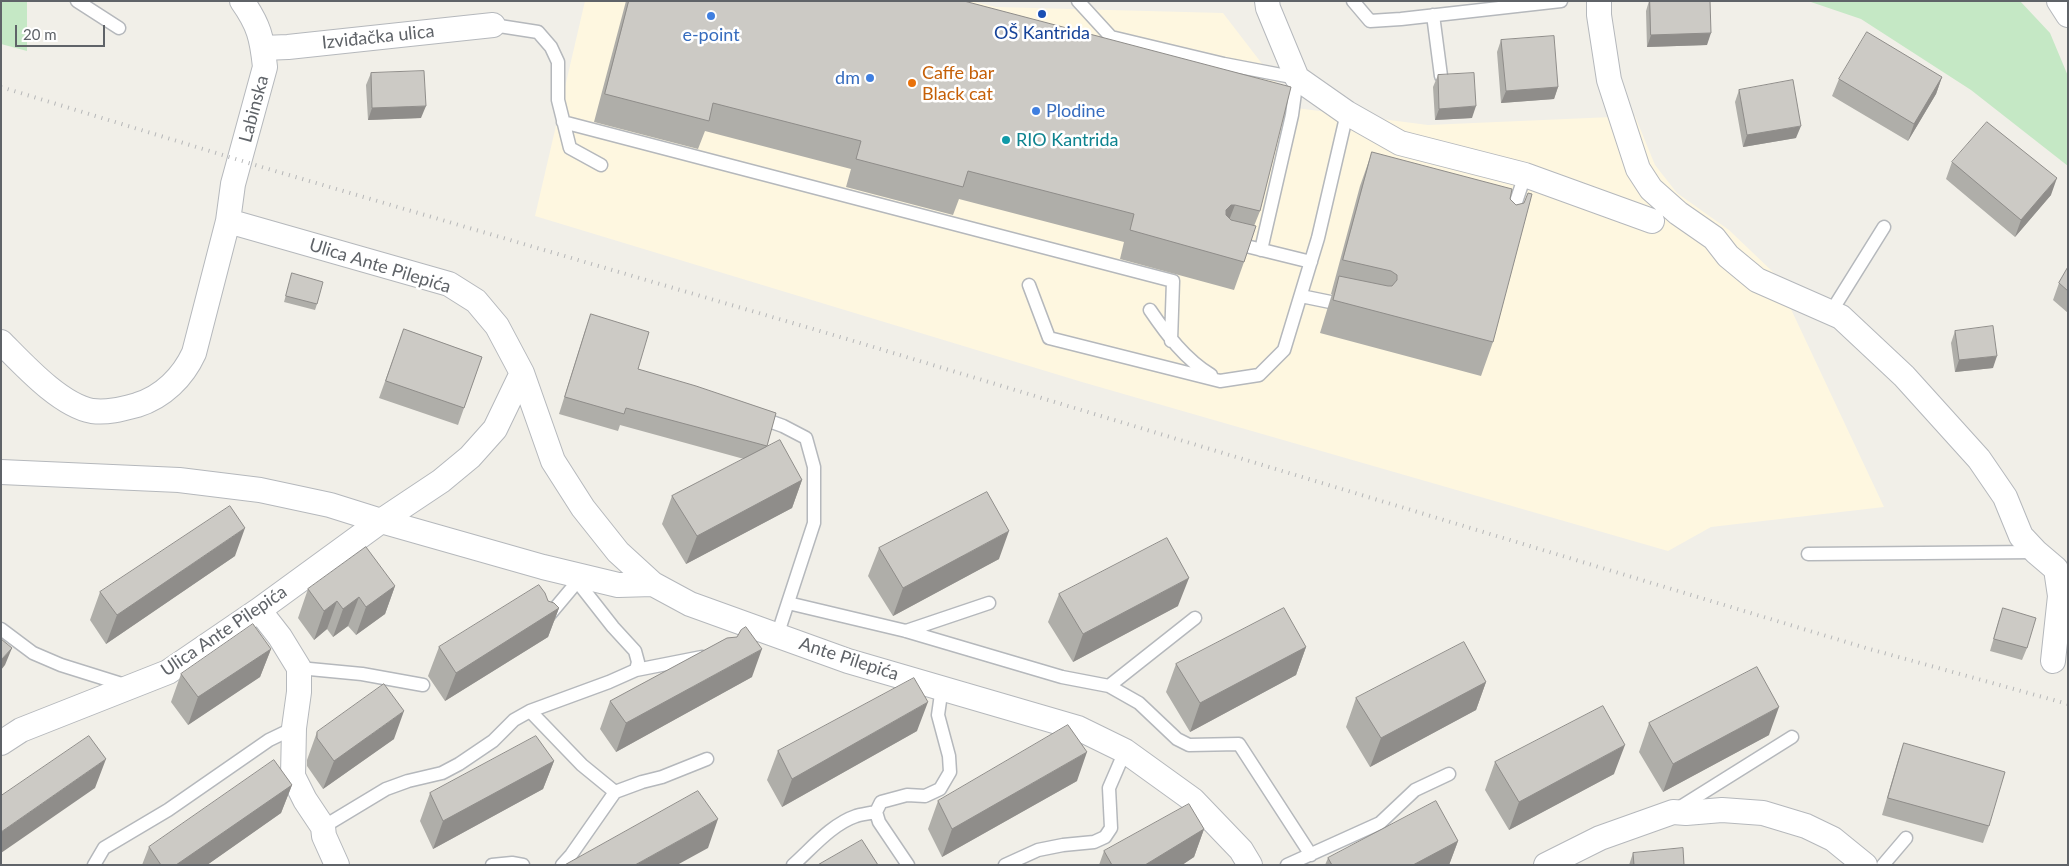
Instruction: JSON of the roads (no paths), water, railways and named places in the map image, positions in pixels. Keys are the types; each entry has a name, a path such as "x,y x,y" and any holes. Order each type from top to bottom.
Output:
{"street":[{"name":"Labinska","path":"1,342 69,402 91,411 114,411 148,402 167,389 183,373 194,352 228,221 233,184 265,67 263,48 255,20 242,1"},
{"path":"1267,1 1297,78 1347,113 1400,142 1524,175 1652,221"},
{"path":"1599,1 1599,15 1609,80 1638,170 1651,189 1678,212 1714,238 1728,256 1757,280 1841,317 1904,376 1979,459 2005,497 2021,536 2036,552 2062,570 2060,596 2062,622 2053,660"},
{"name":"Izviđačka ulica","path":"263,48 493,25"},
{"name":"Ulica Ante Pilepića","path":"1,743 21,730 168,672 260,610 381,521 441,480 470,456 495,429 522,373 496,326 481,307 476,301 449,284 228,221"},
{"name":"Ante Pilepića","path":"522,373 553,461 583,508 618,552 653,584 690,604 848,661 1078,728 1125,751 1193,800 1241,850 1250,865"},
{"path":"1,472 178,480 260,490 330,505 574,578 618,585 653,584"},
{"path":"260,610 280,637 299,668 300,692 294,728 292,776 323,827 324,836 337,865"},
{"path":"1548,864 1600,838 1673,812 1686,813 1722,810 1763,813 1806,826 1834,840 1870,864"}],"lane":[{"path":"77,1 119,28"},
{"path":"1078,1 1111,38 1224,64 1297,78 1292,115 1261,250"},
{"path":"1353,1 1370,21 1433,16 1561,1"},
{"path":"1433,16 1441,76"},
{"path":"493,25 538,32 551,47 558,62 558,100 570,148 601,165"},
{"path":"1030,285 1049,338 1220,380 1259,376 1284,350 1311,262 1347,113"},
{"path":"564,122 1173,281 1171,341"},
{"path":"1506,231 1524,175"},
{"path":"1831,312 1884,226"},
{"path":"1223,240 1311,262"},
{"path":"1301,296 1358,308"},
{"path":"1150,310 1171,341 1198,367 1220,380"},
{"path":"747,413 783,426 806,438 814,467 814,523 777,636"},
{"path":"1808,554 2036,552"},
{"path":"543,623 574,578 635,651 638,662 636,670"},
{"path":"788,603 906,631 1062,677 1108,686 1139,703 1177,739 1189,744 1239,744 1311,855"},
{"path":"906,631 989,603"},
{"path":"1108,686 1195,618"},
{"path":"1,628 33,653 61,665 131,686"},
{"path":"323,827 386,789 442,773 459,764 493,741 514,720 530,712 636,670 701,657 716,658"},
{"path":"299,668 362,674 422,685"},
{"path":"793,865 830,832 848,820 876,812 882,802 907,795 925,796 940,789 950,772 949,756 938,715 942,687"},
{"path":"530,712 582,765 615,792"},
{"path":"94,865 104,848 168,810 269,740 294,728"},
{"path":"1673,812 1792,737"},
{"path":"1005,865 1038,850 1094,842 1105,837 1111,828 1109,788 1125,751"},
{"path":"562,865 615,792 662,777 707,759"},
{"path":"1287,865 1380,823 1415,790 1450,774"},
{"path":"876,812 879,822 908,865"},
{"path":"1870,864 1906,838"},
{"path":"492,865 523,865"}],"railway":[{"path":"1,87 265,168 847,339 1866,648 2068,704"}],"place":[{"name":"OŠ Kantrida","path":"1042,14"},
{"name":"e-point","path":"711,16"},
{"name":"dm","path":"870,78"},
{"name":"Caffe bar Black cat","path":"912,83"},
{"name":"Plodine","path":"1036,111"},
{"name":"RIO Kantrida","path":"1006,140"}]}
